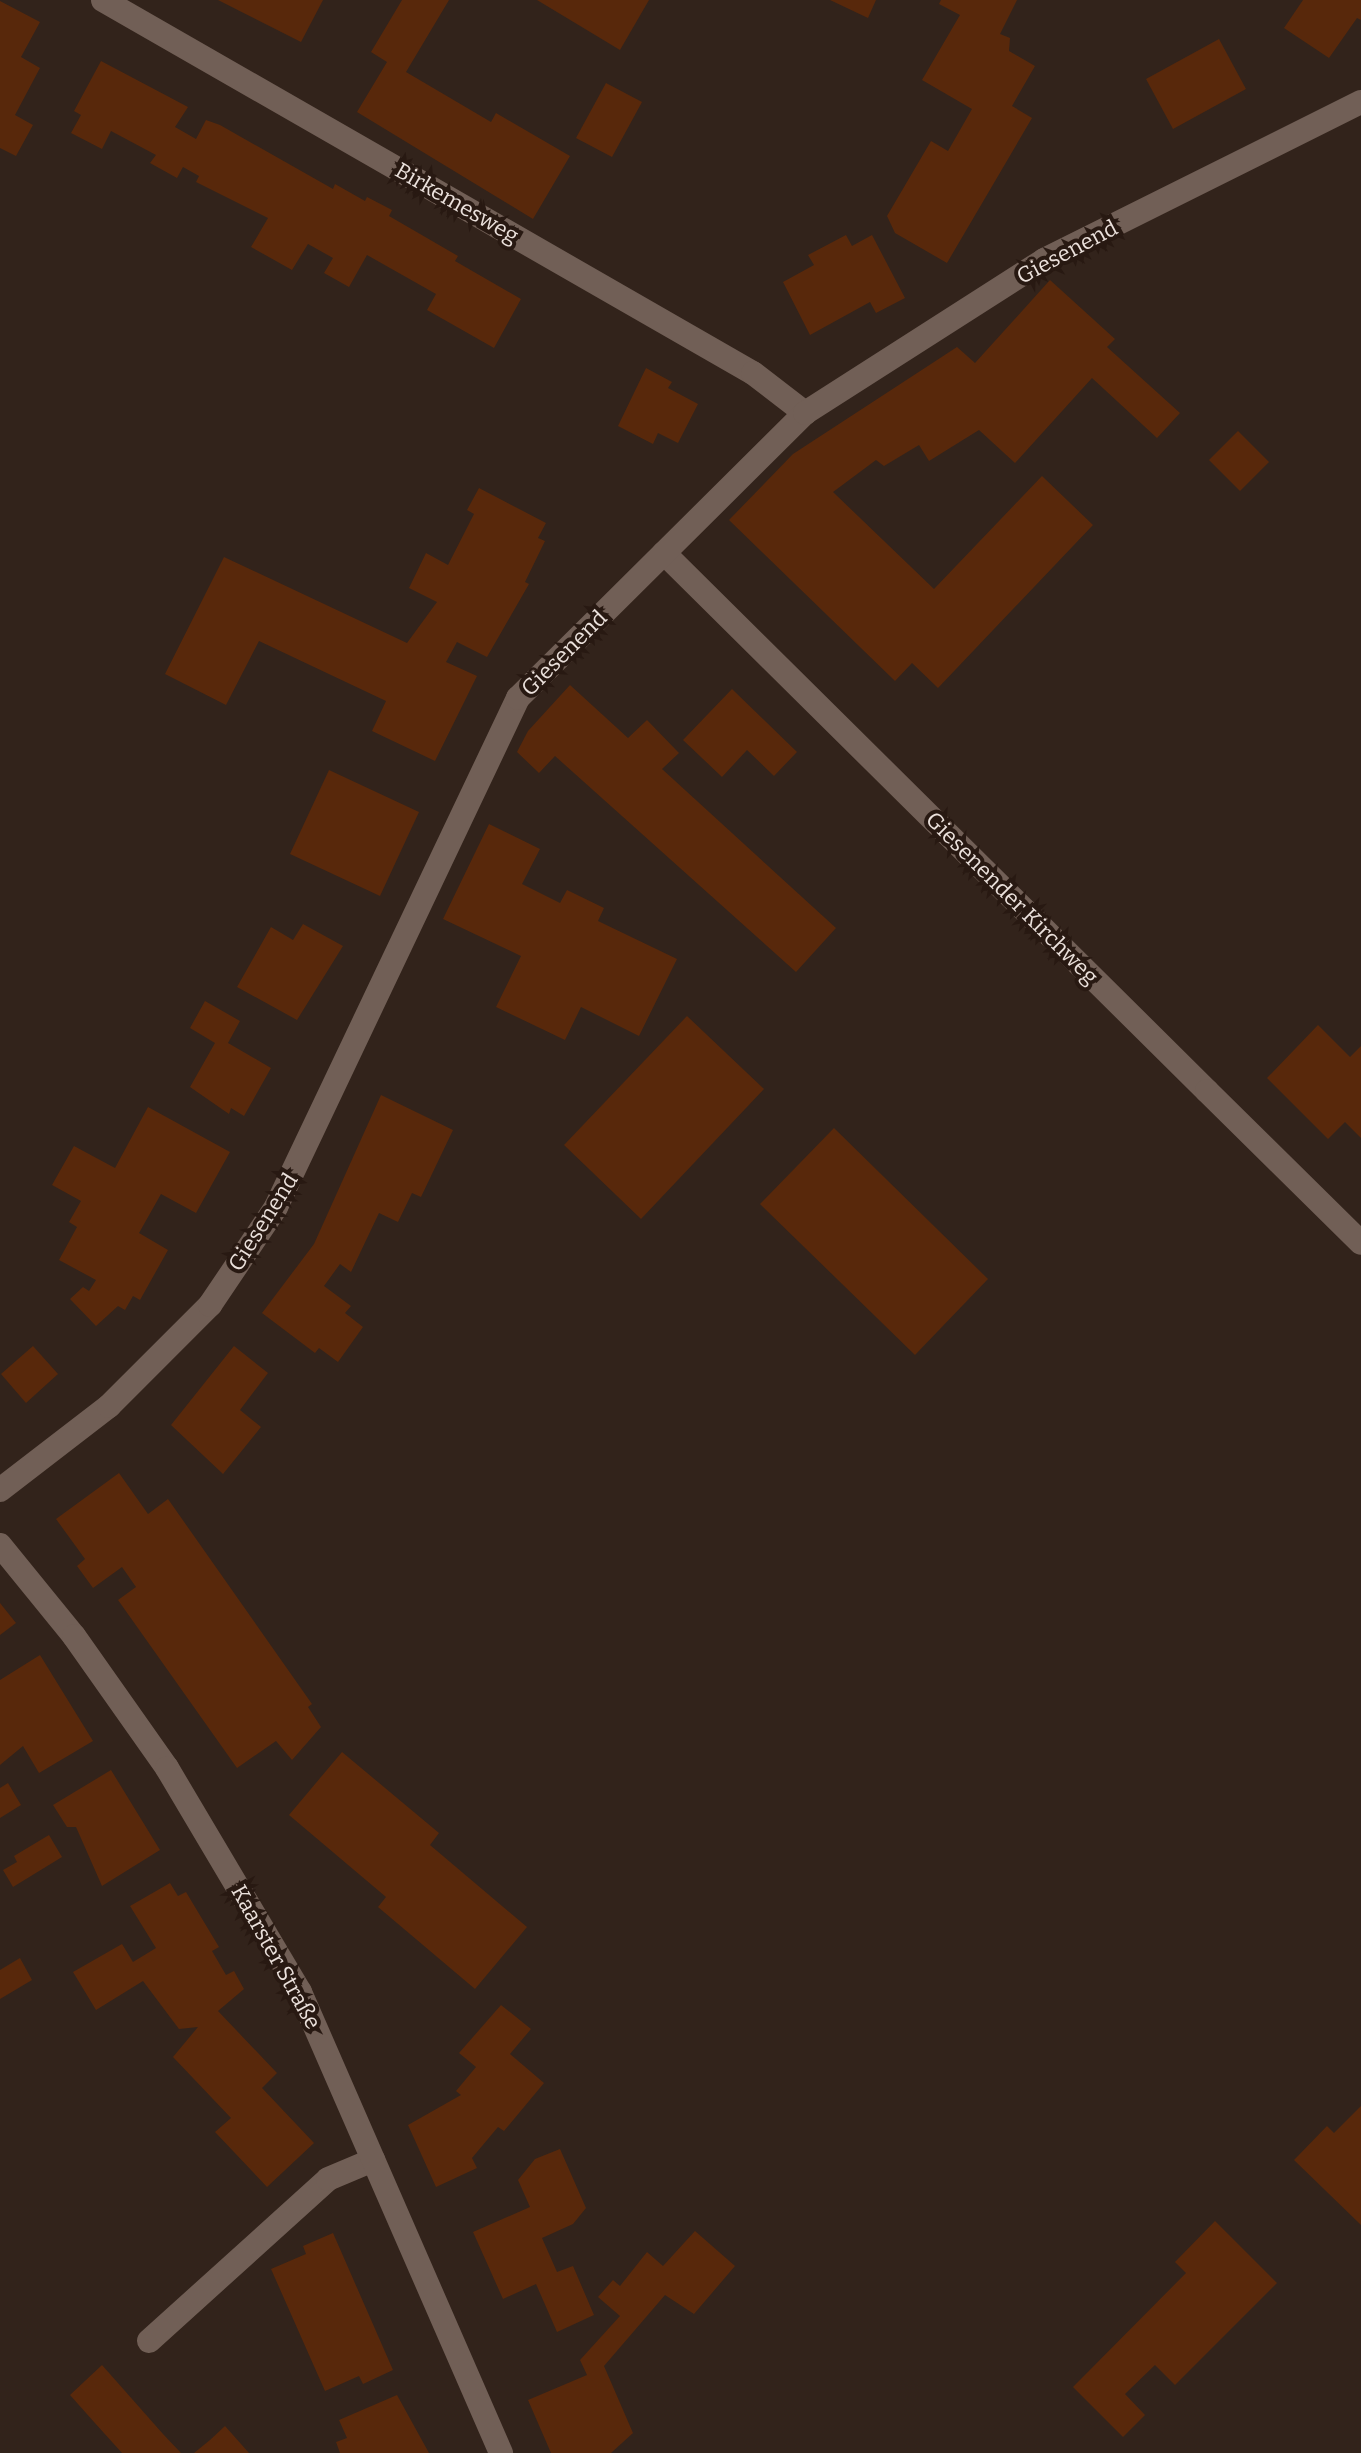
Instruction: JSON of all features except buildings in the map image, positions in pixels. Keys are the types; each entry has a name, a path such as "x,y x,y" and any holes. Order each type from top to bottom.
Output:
{"street":[{"name":"Birkemesweg","path":"103,0 753,373 805,413"},
{"name":"Giesenend","path":"0,1490 109,1406 210,1305 276,1207 317,1128 518,698 805,413 1044,260 1361,102"},
{"name":"Giesenender Kirchweg","path":"664,553 1361,1243"},
{"name":"Kaarster Straße","path":"0,1545 74,1636 190,1807 300,1992 501,2453"},
{"path":"149,2341 328,2179 373,2160"}]}
